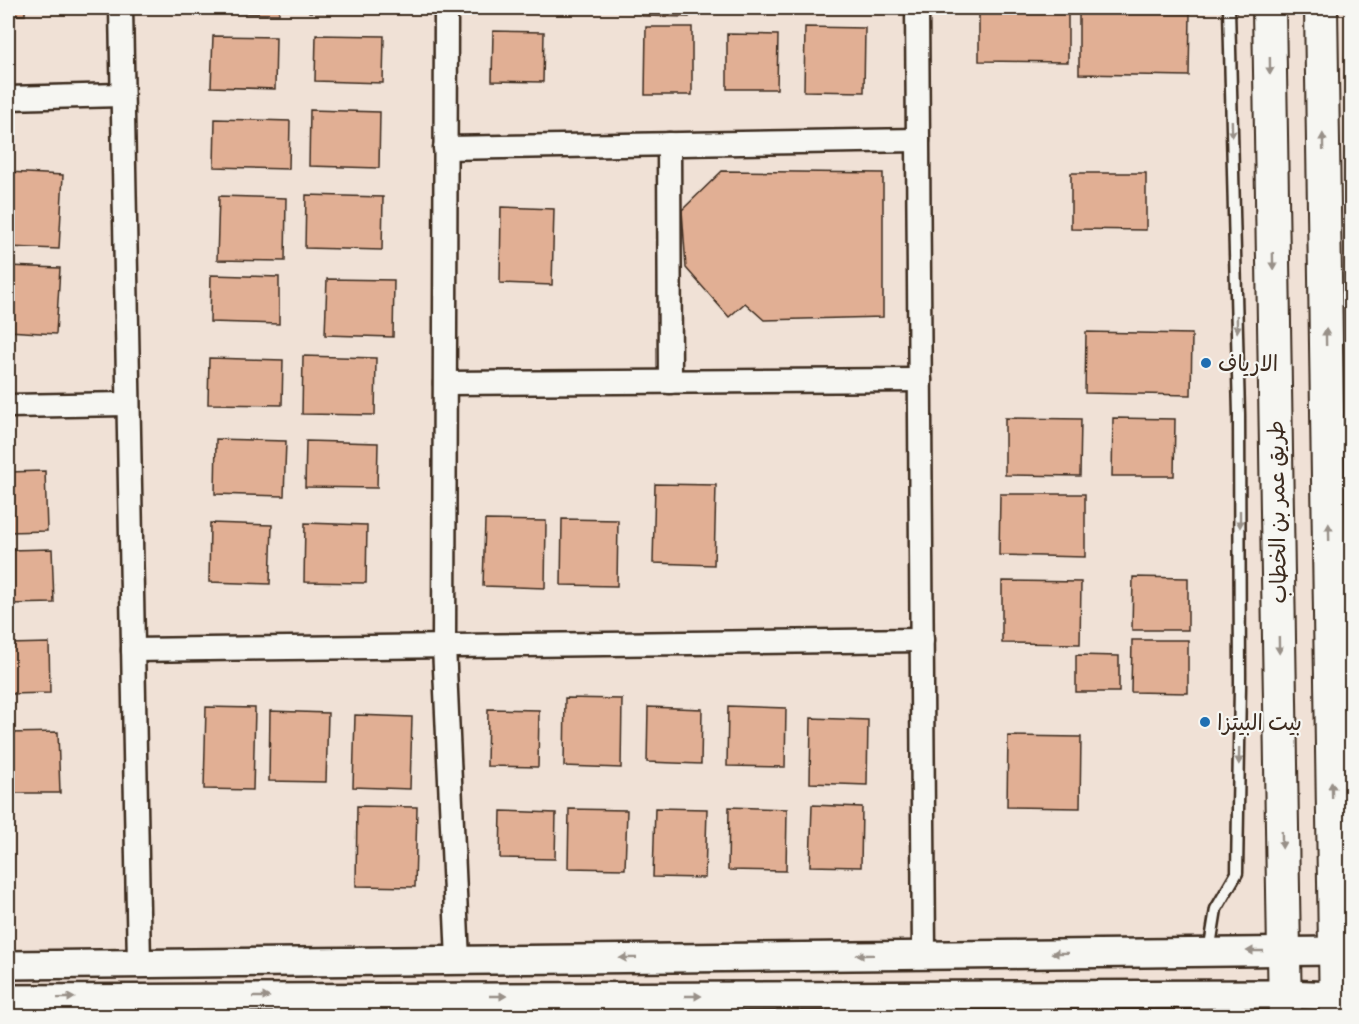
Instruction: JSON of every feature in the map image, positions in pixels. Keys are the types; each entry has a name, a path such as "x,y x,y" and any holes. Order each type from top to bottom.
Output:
{"main road":[{"name":"طريق عمر بن الخطاب","path":"1269,8 1285,1005"},
{"path":"1321,8 1335,1006"}],"street":[{"path":"121,8 139,964"},
{"path":"446,8 444,646 458,960"},
{"path":"917,8 924,955"},
{"path":"8,98 121,95"},
{"path":"446,148 918,140"},
{"path":"669,144 670,382"},
{"path":"445,383 920,380"},
{"path":"8,406 128,404"},
{"path":"133,650 922,640"},
{"path":"8,965 1335,951"},
{"path":"8,999 144,1007 1335,1006"}],"lane":[{"path":"1209,952 1216,909 1237,873 1240,685 1239,427 1229,8"},
{"path":"1331,693 1352,547"}],"building":[{"path":"8,8 25,8 25,15 8,15"},
{"path":"214,8 279,8 279,14 214,13"},
{"path":"309,8 372,8 372,13 309,12"},
{"path":"642,8 689,8 689,17 642,16"},
{"path":"979,8 1068,8 1068,62 979,61"},
{"path":"1079,12 1190,13 1189,76 1079,74"},
{"path":"646,27 692,27 692,95 645,95"},
{"path":"805,27 865,28 864,92 804,91"},
{"path":"493,31 544,32 543,82 492,81"},
{"path":"727,34 778,35 777,89 727,89"},
{"path":"316,35 384,36 383,83 315,81"},
{"path":"213,36 276,37 275,89 211,87"},
{"path":"310,110 380,112 379,168 309,166"},
{"path":"215,119 290,121 289,169 214,167"},
{"path":"722,171 883,173 883,317 764,320 745,303 729,317 686,268 682,210"},
{"path":"8,172 63,175 59,249 8,247"},
{"path":"1071,173 1146,173 1146,230 1071,229"},
{"path":"306,195 383,197 382,250 305,248"},
{"path":"219,196 286,198 285,261 217,260"},
{"path":"501,207 554,209 552,285 500,283"},
{"path":"8,266 60,268 56,334 8,331"},
{"path":"211,275 279,277 279,324 210,322"},
{"path":"327,279 394,280 393,337 325,335"},
{"path":"1086,332 1192,334 1191,395 1085,393"},
{"path":"303,356 376,358 375,415 302,414"},
{"path":"209,358 283,360 282,405 208,404"},
{"path":"1005,418 1081,419 1080,476 1005,475"},
{"path":"1113,418 1175,419 1174,476 1112,476"},
{"path":"216,439 286,441 284,496 215,494"},
{"path":"306,441 378,443 377,488 305,487"},
{"path":"45,471 47,531 8,532 8,472"},
{"path":"655,484 716,485 714,565 653,563"},
{"path":"1000,494 1085,494 1085,557 999,555"},
{"path":"562,519 618,520 617,586 561,585"},
{"path":"485,520 546,521 545,588 483,586"},
{"path":"210,523 272,525 270,584 209,582"},
{"path":"305,523 367,525 366,583 304,582"},
{"path":"52,549 54,603 8,604 8,550"},
{"path":"1133,577 1188,578 1188,630 1132,630"},
{"path":"1002,581 1081,582 1080,644 1002,643"},
{"path":"1132,640 1188,640 1188,693 1131,692"},
{"path":"49,643 50,693 8,694 8,644"},
{"path":"1076,655 1119,656 1119,692 1076,692"},
{"path":"565,698 622,699 621,768 564,766"},
{"path":"728,706 786,708 785,767 727,766"},
{"path":"206,707 255,708 253,790 204,789"},
{"path":"648,707 702,709 701,764 647,762"},
{"path":"488,709 539,710 538,767 487,766"},
{"path":"270,711 328,713 326,782 269,781"},
{"path":"355,715 412,717 410,789 353,787"},
{"path":"811,718 868,720 867,785 810,783"},
{"path":"58,732 60,793 8,793 8,733"},
{"path":"1008,736 1081,737 1080,808 1007,807"},
{"path":"812,805 862,807 861,867 810,866"},
{"path":"357,806 417,807 415,887 356,886"},
{"path":"729,807 787,809 786,871 728,870"},
{"path":"655,808 707,809 705,878 653,877"},
{"path":"569,809 627,810 625,869 568,868"},
{"path":"501,811 556,813 555,859 500,858"}],"place":[{"name":"الارياف","path":"1206,363"},
{"name":"بيت البيتزا","path":"1205,722"}]}
